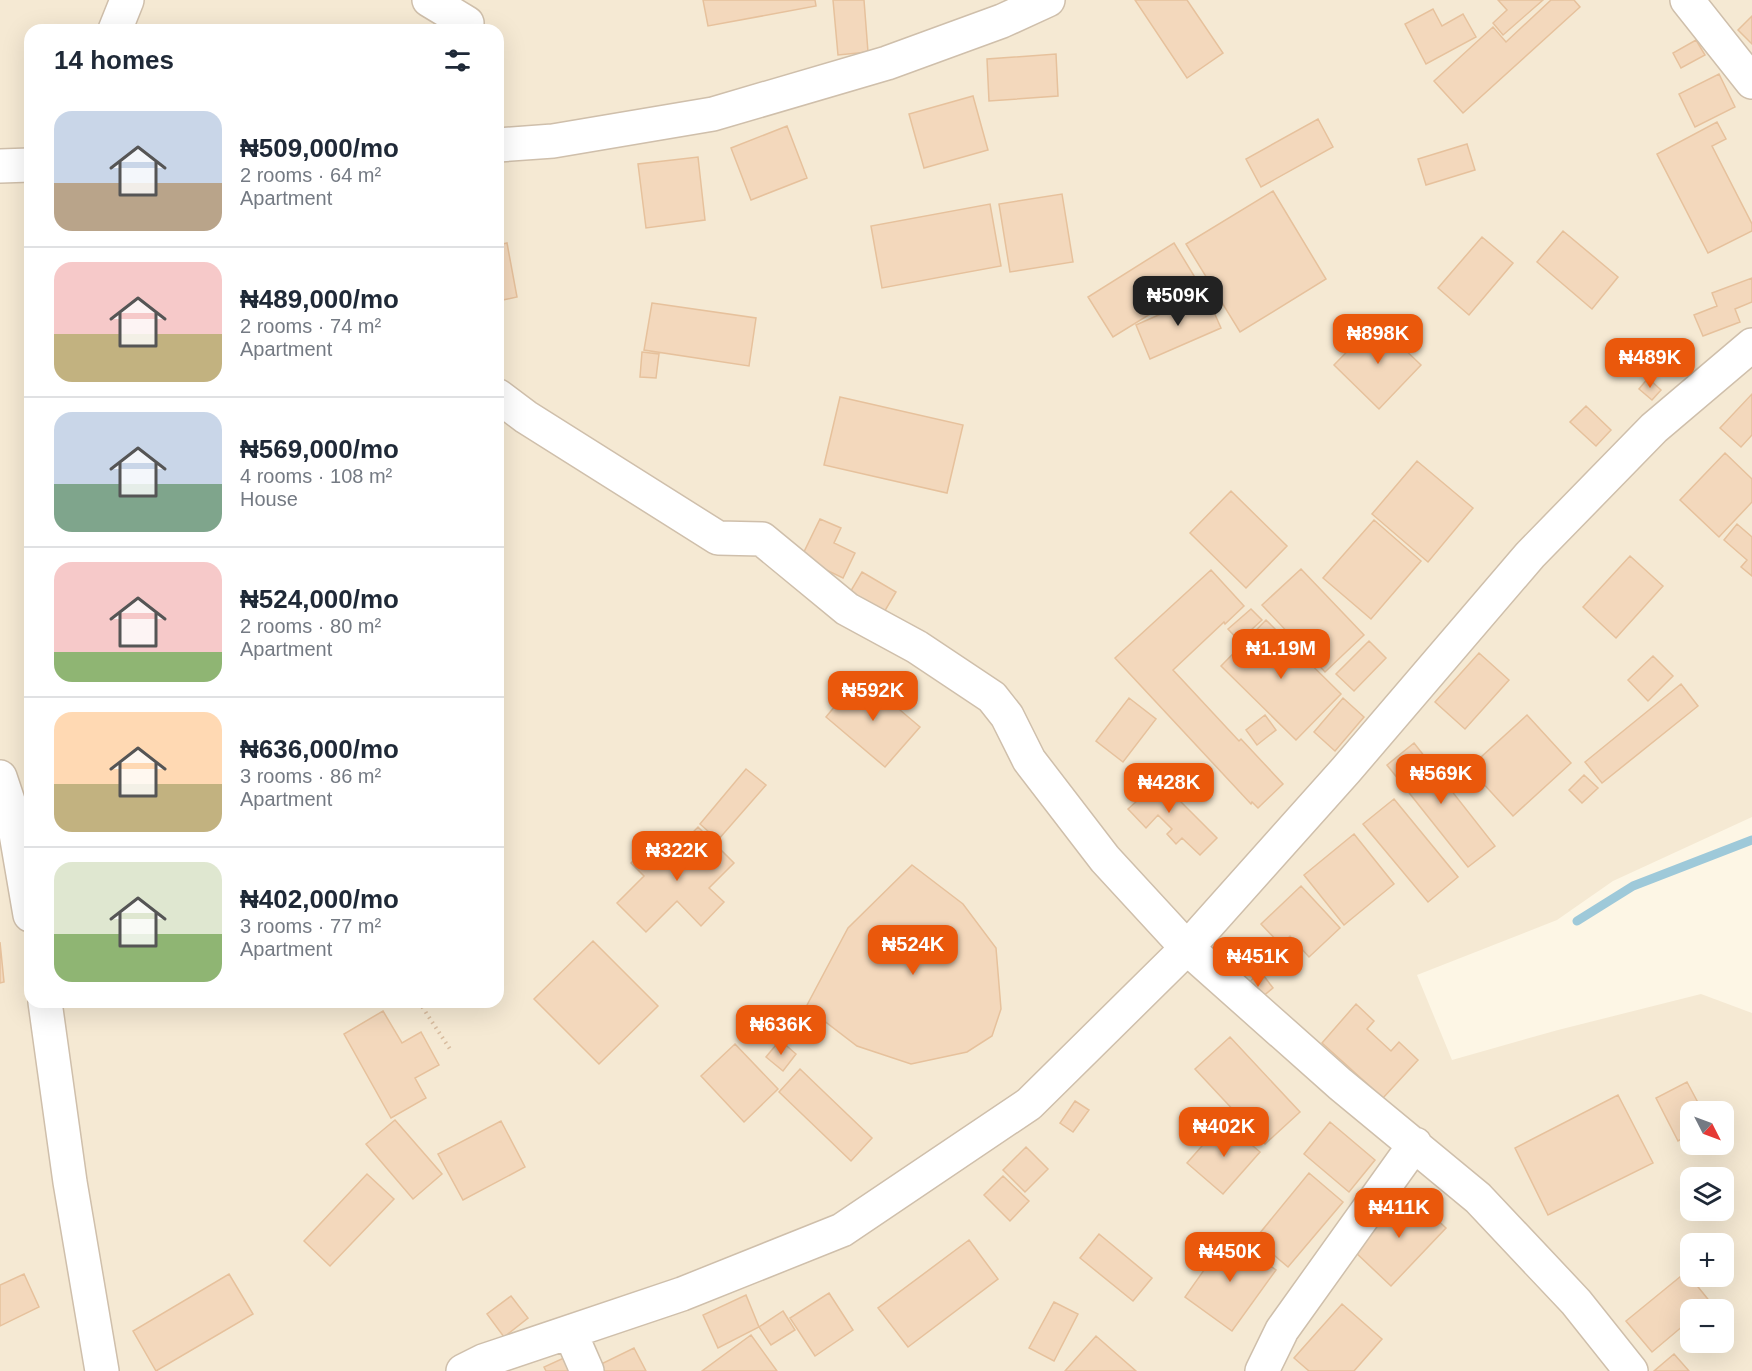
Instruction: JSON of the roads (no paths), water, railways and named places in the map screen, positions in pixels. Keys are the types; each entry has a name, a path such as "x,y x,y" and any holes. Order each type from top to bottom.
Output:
{"street":[{"path":"117,24 127,0"},
{"path":"429,0 470,18"},
{"path":"504,145 553,141 713,114 887,63 997,10 1048,0"},
{"path":"1687,0 1752,82"},
{"path":"0,166 24,165"},
{"path":"463,1371 483,1361 682,1294 842,1230 1029,1104 1187,948 1346,770 1530,555 1654,428 1752,345"},
{"path":"504,400 526,417 718,538 762,539 847,609 917,647 992,697 1007,716 1029,760 1105,859 1187,948 1331,1076 1478,1198 1576,1302 1630,1371"},
{"path":"0,777 13,816 24,880"},
{"path":"46,1008 70,1182 102,1371"},
{"path":"1262,1371 1282,1330 1415,1144"},
{"path":"570,1332 587,1371"}],"waterway":[{"path":"1577,921 1633,886 1752,840"}]}
